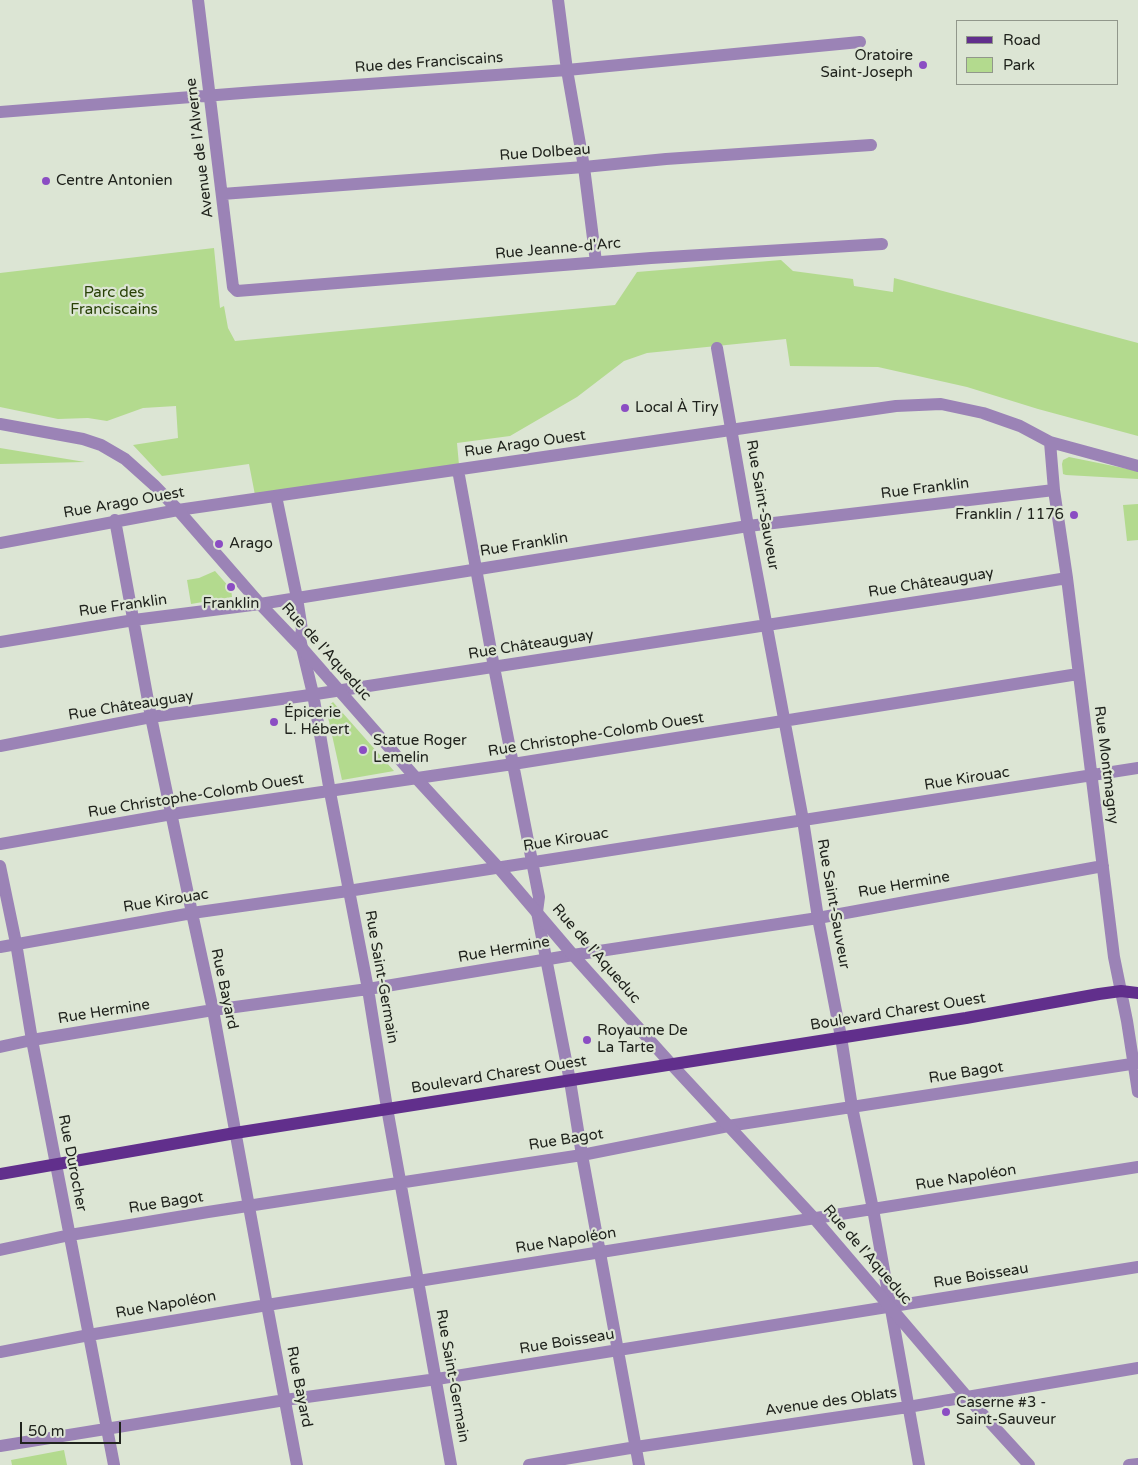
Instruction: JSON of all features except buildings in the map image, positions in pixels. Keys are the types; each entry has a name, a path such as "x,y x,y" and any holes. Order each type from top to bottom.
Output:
{"main road":[{"name":"Boulevard Charest Ouest","path":"1121,991 1138,982"},
{"name":"Boulevard Charest Ouest","path":"0,1174 235,1133 966,1018 1099,994 1121,991 1138,993"}],"street":[{"name":"Avenue de l'Alverne","path":"198,0 233,287 237,291"},
{"path":"558,0 567,70 584,167 596,262"},
{"name":"Rue des Franciscains","path":"0,112 567,70 860,42"},
{"name":"Rue Dolbeau","path":"222,194 871,145"},
{"name":"Rue Jeanne-d'Arc","path":"237,291 596,262 882,244"},
{"name":"Rue Saint-Sauveur","path":"717,348 803,820 818,918 841,1037 852,1107 873,1209 919,1465"},
{"name":"Rue Arago Ouest","path":"0,543 115,520 178,510 896,406 941,404 983,413 1020,426 1050,442 1138,466"},
{"name":"Rue de l'Aqueduc","path":"0,424 83,438 101,445 125,459 154,485 498,867 573,955 672,1065 814,1218 967,1397 1029,1465"},
{"name":"Rue Montmagny","path":"1050,442 1054,490 1067,578 1114,957 1136,1063 1138,1092"},
{"path":"458,470 539,897 537,912 570,1081 639,1465"},
{"name":"Rue Franklin","path":"0,642 134,620 260,604 748,526 1054,490"},
{"name":"Rue Saint-Germain","path":"276,496 297,598 302,630 300,638 313,694 368,990 451,1465"},
{"name":"Rue Bayard","path":"115,520 151,717 213,1010 297,1465"},
{"name":"Rue Châteauguay","path":"0,746 151,717 217,709 494,667 1067,578"},
{"name":"Rue Christophe-Colomb Ouest","path":"0,844 172,814 513,764 1078,674"},
{"name":"Rue Kirouac","path":"0,947 192,913 1138,768"},
{"name":"Rue Durocher","path":"0,866 114,1465"},
{"name":"Rue Hermine","path":"0,1047 213,1010 368,990 547,959 818,918 1102,866"},
{"name":"Rue Bagot","path":"0,1250 70,1235 582,1155 728,1126 1136,1063"},
{"name":"Rue Napoléon","path":"0,1352 267,1305 1138,1167"},
{"name":"Rue Boisseau","path":"0,1446 285,1400 617,1351 1138,1267"},
{"name":"Avenue des Oblats","path":"529,1465 636,1447 908,1407 1138,1368"},
{"path":"1129,1465 1138,1464"}],"green space":[{"name":"Parc des Franciscains","path":"214,248 220,308 224,306 228,328 235,341 615,305 637,272 781,260 793,271 853,279 854,286 893,292 894,278 1138,343 1138,436 1038,409 967,387 878,367 790,366 786,339 647,353 624,361 577,397 510,436 457,443 459,465 255,495 249,464 162,476 133,445 178,438 176,406 143,408 107,421 88,418 58,419 0,407 0,273"},
{"path":"0,448 85,462 0,464"},
{"path":"1069,457 1138,471 1138,479 1066,475 1063,474 1062,464 1063,460"},
{"path":"1138,504 1138,540 1127,541 1123,505"},
{"path":"215,571 231,589 232,597 191,604 187,580 199,578"},
{"path":"333,702 394,771 342,780 326,708"},
{"path":"64,1450 67,1465 12,1465 11,1460"}],"place":[{"name":"Oratoire Saint-Joseph","path":"923,65"},
{"name":"Centre Antonien","path":"46,181"},
{"name":"Local À Tiry","path":"625,408"},
{"name":"Franklin / 1176","path":"1074,515"},
{"name":"Arago","path":"219,544"},
{"name":"Franklin","path":"231,587"},
{"name":"Épicerie L. Hébert","path":"274,722"},
{"name":"Statue Roger Lemelin","path":"363,750"},
{"name":"Royaume De La Tarte","path":"587,1040"},
{"name":"Caserne #3 - Saint-Sauveur","path":"946,1412"}]}
